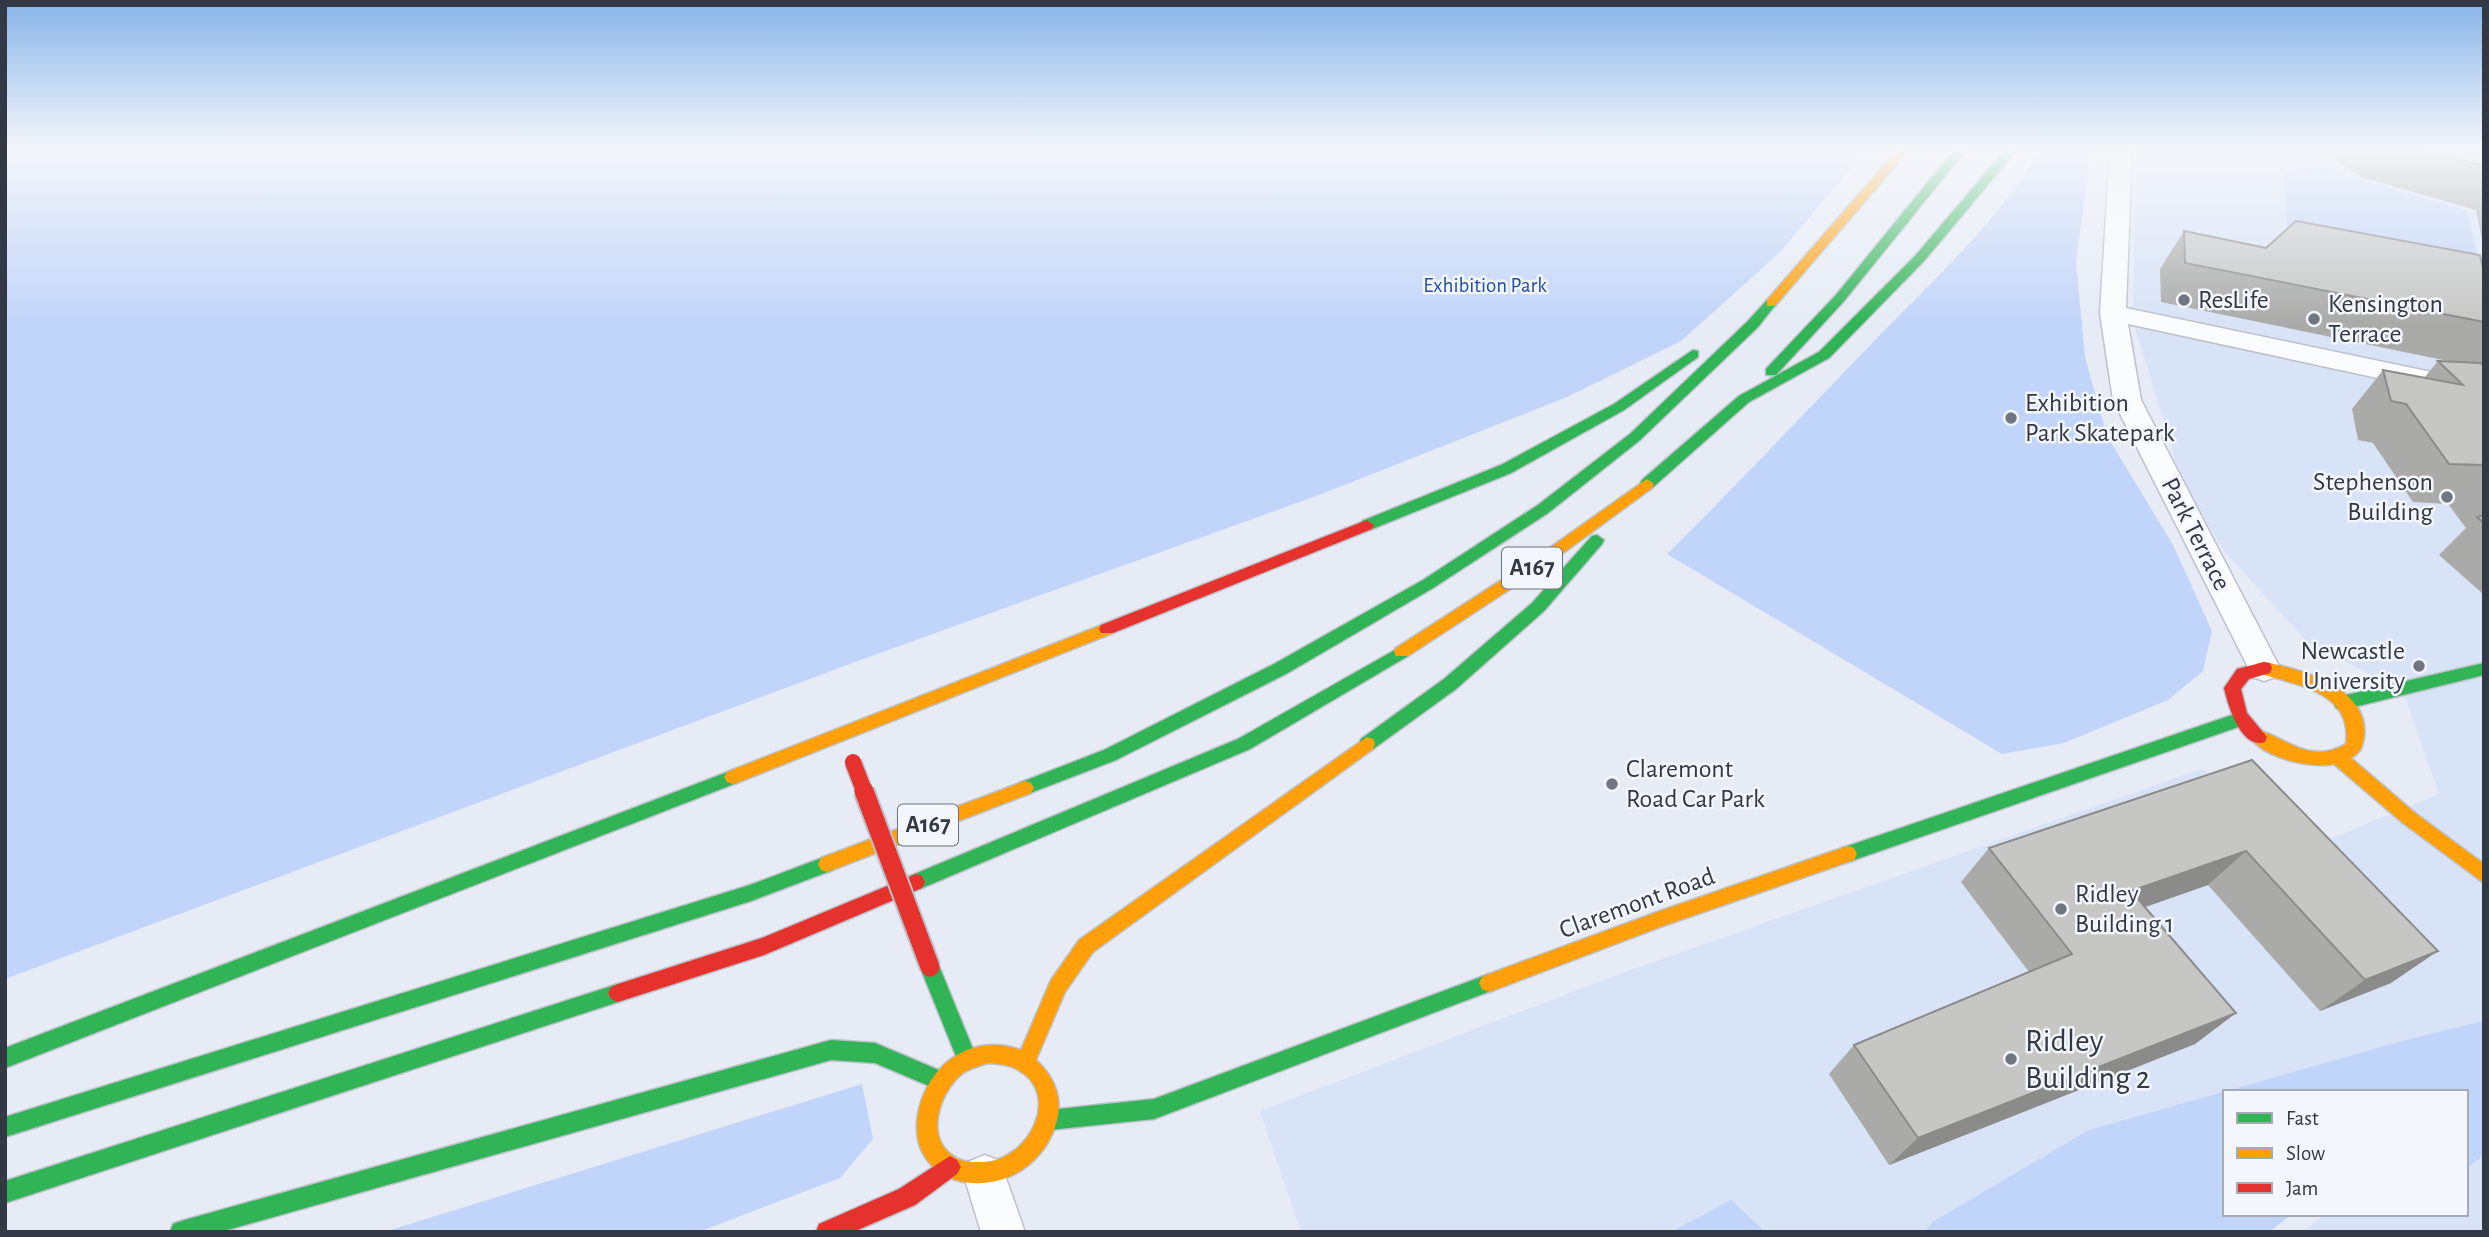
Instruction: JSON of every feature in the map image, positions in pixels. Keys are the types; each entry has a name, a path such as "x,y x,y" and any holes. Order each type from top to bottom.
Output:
{"main road":[{"name":"A167","path":"5,1127 751,893 1110,755 1291,662 1428,584 1543,509 1635,437 1752,325 1852,208"},
{"path":"1744,399 1840,298 1913,208"},
{"path":"1744,399 1824,355 1870,312 1962,208"},
{"path":"5,1058 840,736 1506,469 1619,407 1698,351 1752,325"},
{"name":"A167","path":"5,1192 764,946 1244,744 1413,646 1539,563 1647,484 1744,399"},
{"path":"1026,1061 1058,986 1086,946 1450,684 1538,607 1647,484"},
{"path":"2264,668 2301,675 2321,686 2342,703 2350,712 2358,732 2354,748 2339,758 2319,761 2289,754 2264,741 2241,719 2233,704 2232,688 2243,674 2264,668"},
{"path":"2342,703 2484,669"},
{"name":"Claremont Road","path":"1049,1121 1154,1109 1660,919 2241,719"},
{"path":"840,736 853,762 967,1059"},
{"path":"2339,758 2409,818 2484,875"},
{"path":"181,1232 831,1050 874,1053 941,1081"},
{"path":"827,1232 882,1211 933,1182 967,1172 1007,1171 1026,1158 1041,1141 1049,1121 1050,1102 1047,1086 1038,1072 1026,1061 1008,1054 967,1059 941,1081 931,1098 926,1118 928,1137 937,1154 967,1172"}],"street":[{"name":"Park Terrace","path":"2118,208 2113,313 2127,400 2264,668"},
{"path":"2113,313 2484,393"},
{"path":"967,1172 1003,1232"}],"shaded area":[{"name":"Newcastle University","path":"2134,208 2484,208 2484,1063 2434,1090 2223,1090 2223,1096 2147,1232 1301,1232 1260,1111 1617,975 2201,769 2325,841 2439,794 2403,691 2307,642 2224,551 2182,481 2133,321"},
{"path":"2484,1092 2484,1232 2302,1232 2322,1216 2468,1216 2468,1104"}],"green space":[{"name":"Exhibition Park","path":"5,208 1818,208 1778,254 1681,341 1567,397 1319,495 855,662 5,979"},
{"path":"2000,208 2083,208 2076,262 2085,357 2107,436 2173,545 2212,631 2203,671 2168,700 2064,743 2002,754 1667,554"},
{"path":"2286,208 2456,208 2467,211 2484,284 2288,235"},
{"path":"2484,1021 2484,1155 2468,1167 2468,1090 2230,1090 2413,1038"},
{"path":"862,1084 873,1139 840,1178 699,1232 384,1232"},
{"path":"2223,1092 2223,1216 2289,1216 2269,1232 1924,1232 1934,1221 2089,1130"},
{"path":"1731,1200 1765,1232 1671,1232"}],"building":[{"path":"2296,221 2480,255 2484,273 2484,322 2185,263 2184,231 2266,248"},
{"path":"2438,361 2481,363 2484,366 2484,465 2449,464 2406,404 2391,401 2383,370 2463,385"},
{"path":"2252,760 2438,951 2365,980 2246,851 2131,891 2236,1013 1918,1138 1854,1045 2072,954 1989,848"}],"traffic: fast":[{"path":"1771,372 1840,298 1913,208"},
{"path":"1647,484 1744,399 1824,355 1920,258 1962,208"},
{"path":"1025,788 1110,755 1280,669 1428,584 1543,509 1635,437 1752,325 1771,303"},
{"path":"1367,525 1506,469 1619,407 1693,354"},
{"path":"1367,744 1450,684 1538,607 1597,540"},
{"path":"916,882 1244,744 1402,652"},
{"path":"2342,703 2484,669"},
{"path":"1848,854 2241,719"},
{"path":"5,1058 733,777"},
{"path":"5,1127 751,893 827,864"},
{"path":"930,967 967,1059"},
{"path":"1049,1120 1154,1109 1489,983"},
{"path":"5,1192 618,993"},
{"path":"181,1232 831,1050 875,1053 941,1081"}],"traffic: slow":[{"path":"1771,303 1853,208"},
{"path":"1402,652 1539,563 1647,484"},
{"path":"733,777 1107,629"},
{"path":"2259,737 2294,755 2318,759 2342,755 2354,748 2356,730 2352,715 2343,702 2330,692 2297,676 2264,668"},
{"path":"1026,1061 1058,986 1086,946 1367,744"},
{"path":"2339,758 2409,818 2484,875"},
{"path":"827,864 1025,788"},
{"path":"1489,983 1660,919 1848,854"},
{"path":"988,1053 1020,1060 1041,1077 1049,1096 1048,1116 1041,1136 1028,1153 1011,1166 990,1173 967,1172 950,1166 936,1154 928,1132 929,1108 939,1086 954,1068 988,1053"}],"traffic: jam":[{"path":"1107,629 1367,525"},
{"path":"2259,737 2239,716 2232,688 2243,674 2264,668"},
{"path":"853,762 930,967"},
{"path":"618,993 764,946 916,882"},
{"path":"827,1232 907,1197 950,1167"}],"place":[{"name":"ResLife","path":"2184,300"},
{"name":"Kensington Terrace","path":"2314,319"},
{"name":"Exhibition Park Skatepark","path":"2011,418"},
{"name":"Stephenson Building","path":"2447,497"},
{"name":"Newcastle University","path":"2419,666"},
{"name":"Claremont Road Car Park","path":"1612,784"},
{"name":"Ridley Building 1","path":"2061,909"},
{"name":"Ridley Building 2","path":"2011,1059"}]}
